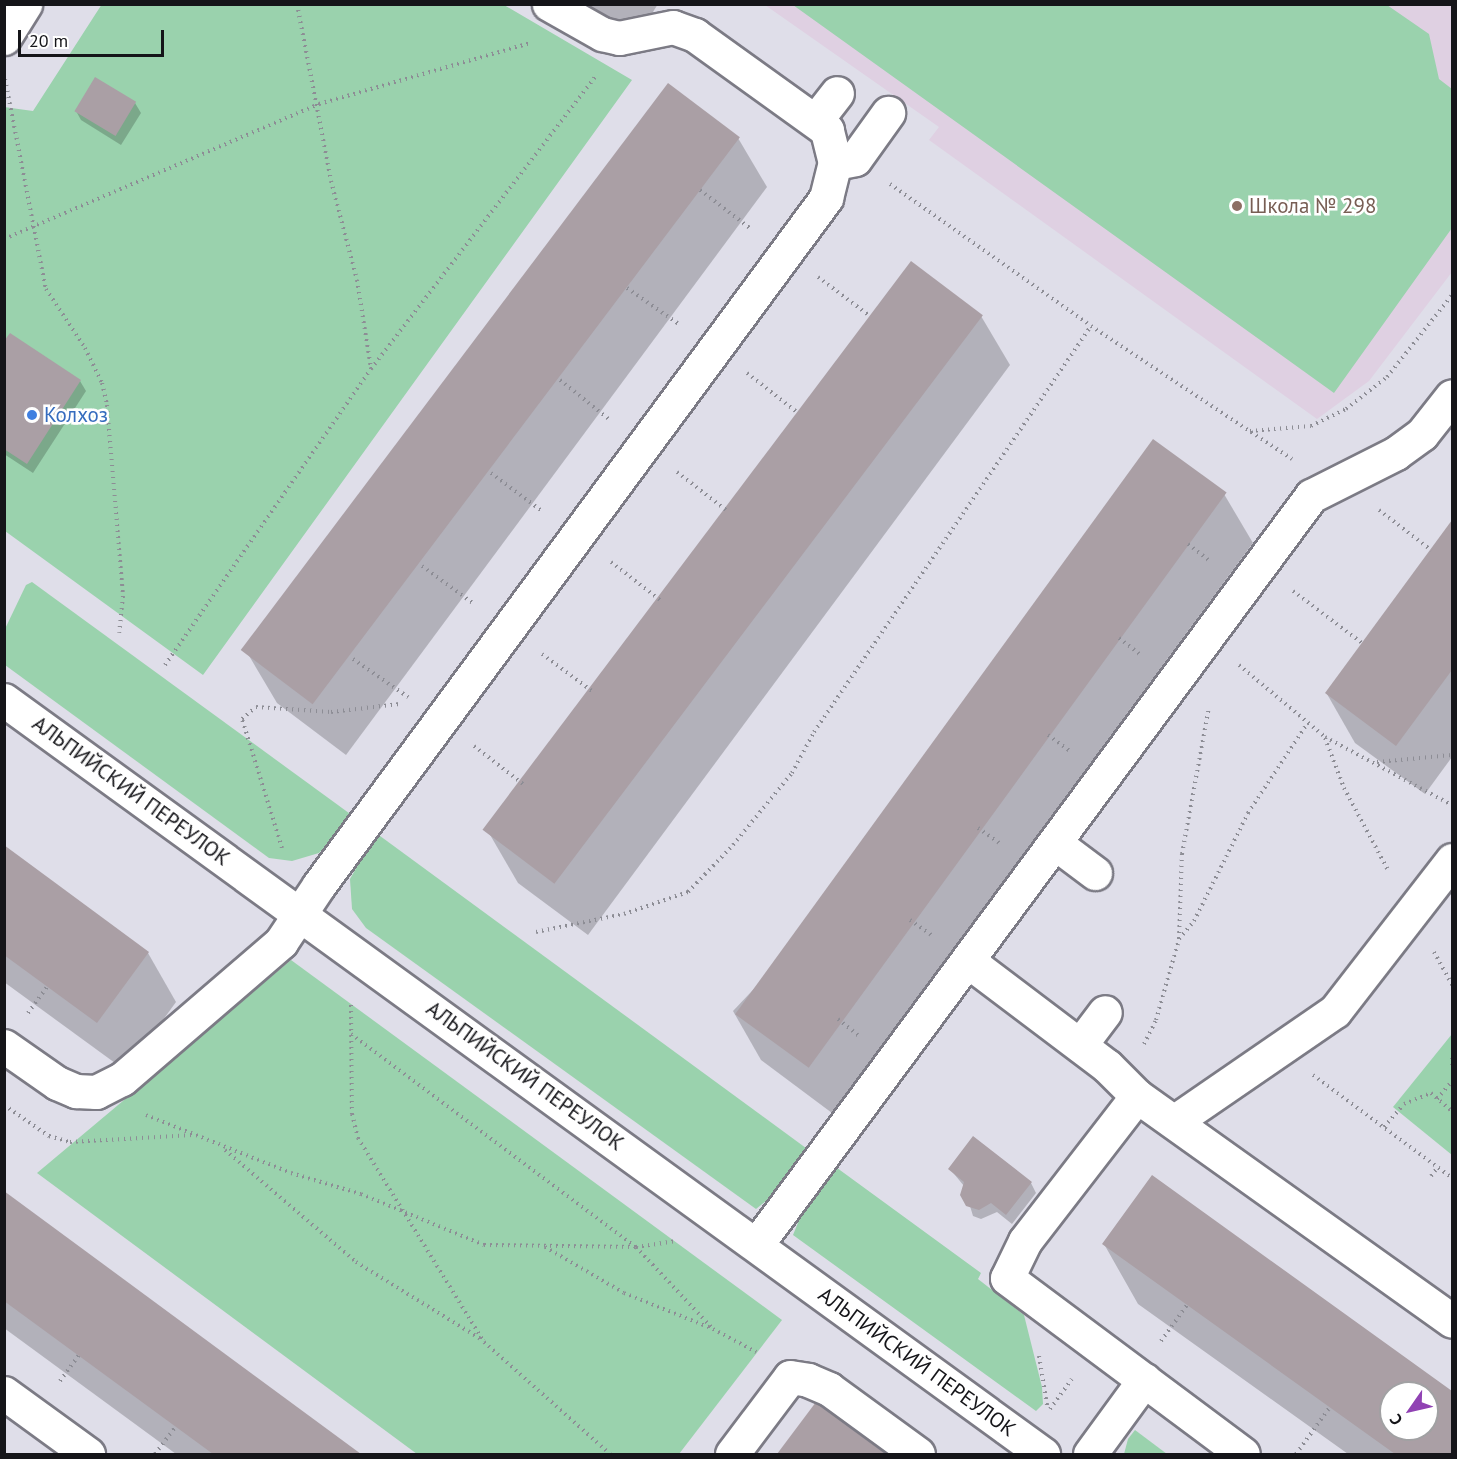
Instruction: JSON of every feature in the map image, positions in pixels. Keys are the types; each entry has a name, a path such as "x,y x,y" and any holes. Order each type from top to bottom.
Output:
{"street":[{"path":"4,38 25,4"},
{"path":"549,4 602,34 619,38 654,16 673,27 695,35 816,120 827,130 845,161"},
{"path":"816,120 837,93"},
{"path":"4,1046 57,1083 76,1091 96,1092 122,1079 258,965 281,942 300,912 826,198 845,161 888,113"},
{"path":"757,1244 1311,496 1334,482 1396,453 1422,434 1452,396"},
{"name":"АЛЬПИЙСКИЙ ПЕРЕУЛОК","path":"4,700 757,1244 1043,1455"},
{"path":"1055,843 1095,873"},
{"path":"1175,1122 1335,1011 1452,860"},
{"path":"968,961 1080,1046 1129,1088 1452,1321"},
{"path":"1080,1046 1105,1011"},
{"path":"1129,1088 1025,1240 1007,1278 1243,1455"},
{"path":"732,1455 790,1377 829,1389 918,1455"},
{"path":"1090,1455 1144,1380"},
{"path":"4,1393 88,1455"}],"path":[{"path":"297,4 319,104 331,181 357,280 371,369"},
{"path":"165,665 371,369 592,83 619,38"},
{"path":"4,239 32,230 319,104 537,42"},
{"path":"4,75 32,230 46,289 85,348 102,383 107,405 123,597 119,633"},
{"path":"845,161 1250,431 1334,482 1431,550"},
{"path":"700,190 870,316"},
{"path":"627,288 714,348 798,413"},
{"path":"1250,431 1311,426 1346,409 1387,376 1452,295"},
{"path":"536,932 624,914 688,892 733,845 792,772 814,732 1091,326"},
{"path":"560,380 726,510"},
{"path":"491,473 660,600"},
{"path":"1259,565 1362,643"},
{"path":"422,566 592,691"},
{"path":"1207,637 1325,737 1377,762 1452,805"},
{"path":"300,912 242,719 256,706 331,711 417,703 353,659"},
{"path":"1129,1088 1139,1055 1156,1020 1179,939 1182,854 1209,706 1180,673"},
{"path":"442,720 523,784"},
{"path":"1179,939 1194,921 1257,798 1307,724"},
{"path":"1325,737 1344,788 1412,913"},
{"path":"1377,762 1452,755"},
{"path":"351,993 352,1114 358,1138 484,1342"},
{"path":"351,1034 636,1247 714,1329"},
{"path":"1280,1051 1452,1178"},
{"path":"1452,1058 1452,1065"},
{"path":"1437,1099 1452,1081"},
{"path":"96,1092 223,1148 361,1194 484,1245 636,1247 674,1243 682,1237"},
{"path":"1384,1127 1404,1104 1431,1093 1452,1111"},
{"path":"223,1148 356,1262 484,1342 610,1455"},
{"path":"1431,1176 1438,1167"},
{"path":"544,1246 624,1293 714,1329 758,1353 790,1377"},
{"path":"1048,1412 1097,1346"},
{"path":"1296,1455 1330,1407"},
{"path":"154,1455 175,1427"}],"shaded area":[{"name":"Школа № 298","path":"765,5 1452,5 1452,272 1369,381 1317,419 929,140 939,127"}],"green space":[{"path":"102,4 504,5 632,80 203,675 5,531 4,107 33,111"},
{"name":"Школа № 298","path":"793,5 1387,5 1429,34 1439,79 1452,89 1452,228 1334,393"},
{"path":"32,582 353,816 319,853 292,861 269,858 5,665 4,631 26,585"},
{"path":"376,833 810,1151 787,1184 756,1209 366,928 352,909 350,879"},
{"path":"291,960 782,1320 679,1454 417,1454 37,1173"},
{"path":"1452,1034 1452,1155 1393,1107"},
{"path":"833,1165 981,1273 978,1279 1024,1315 1042,1387 1043,1404 1036,1411 793,1235 808,1198"},
{"path":"1135,1430 1167,1454 1124,1454 1128,1439"}],"building":[{"path":"95,77 136,102 116,136 74,111"},
{"path":"668,83 740,137 313,704 241,650"},
{"path":"911,261 983,315 554,884 483,830"},
{"name":"Колхоз","path":"10,333 81,380 27,464 4,449 4,341"},
{"path":"1153,439 1227,492 809,1068 735,1014"},
{"path":"1452,520 1452,670 1396,746 1325,693"},
{"path":"4,845 149,952 97,1023 4,955"},
{"path":"973,1136 1032,1182 1006,1215 991,1203 979,1210 966,1206 960,1195 964,1182 948,1169"},
{"path":"1152,1175 1438,1381 1379,1381 1379,1441 1439,1441 1439,1382 1452,1391 1452,1454 1395,1454 1102,1244"},
{"path":"4,1191 361,1454 213,1454 4,1301"},
{"path":"816,1402 886,1454 777,1454"}],"place":[{"name":"Школа № 298","path":"1237,206"},
{"name":"Колхоз","path":"32,415"}]}
